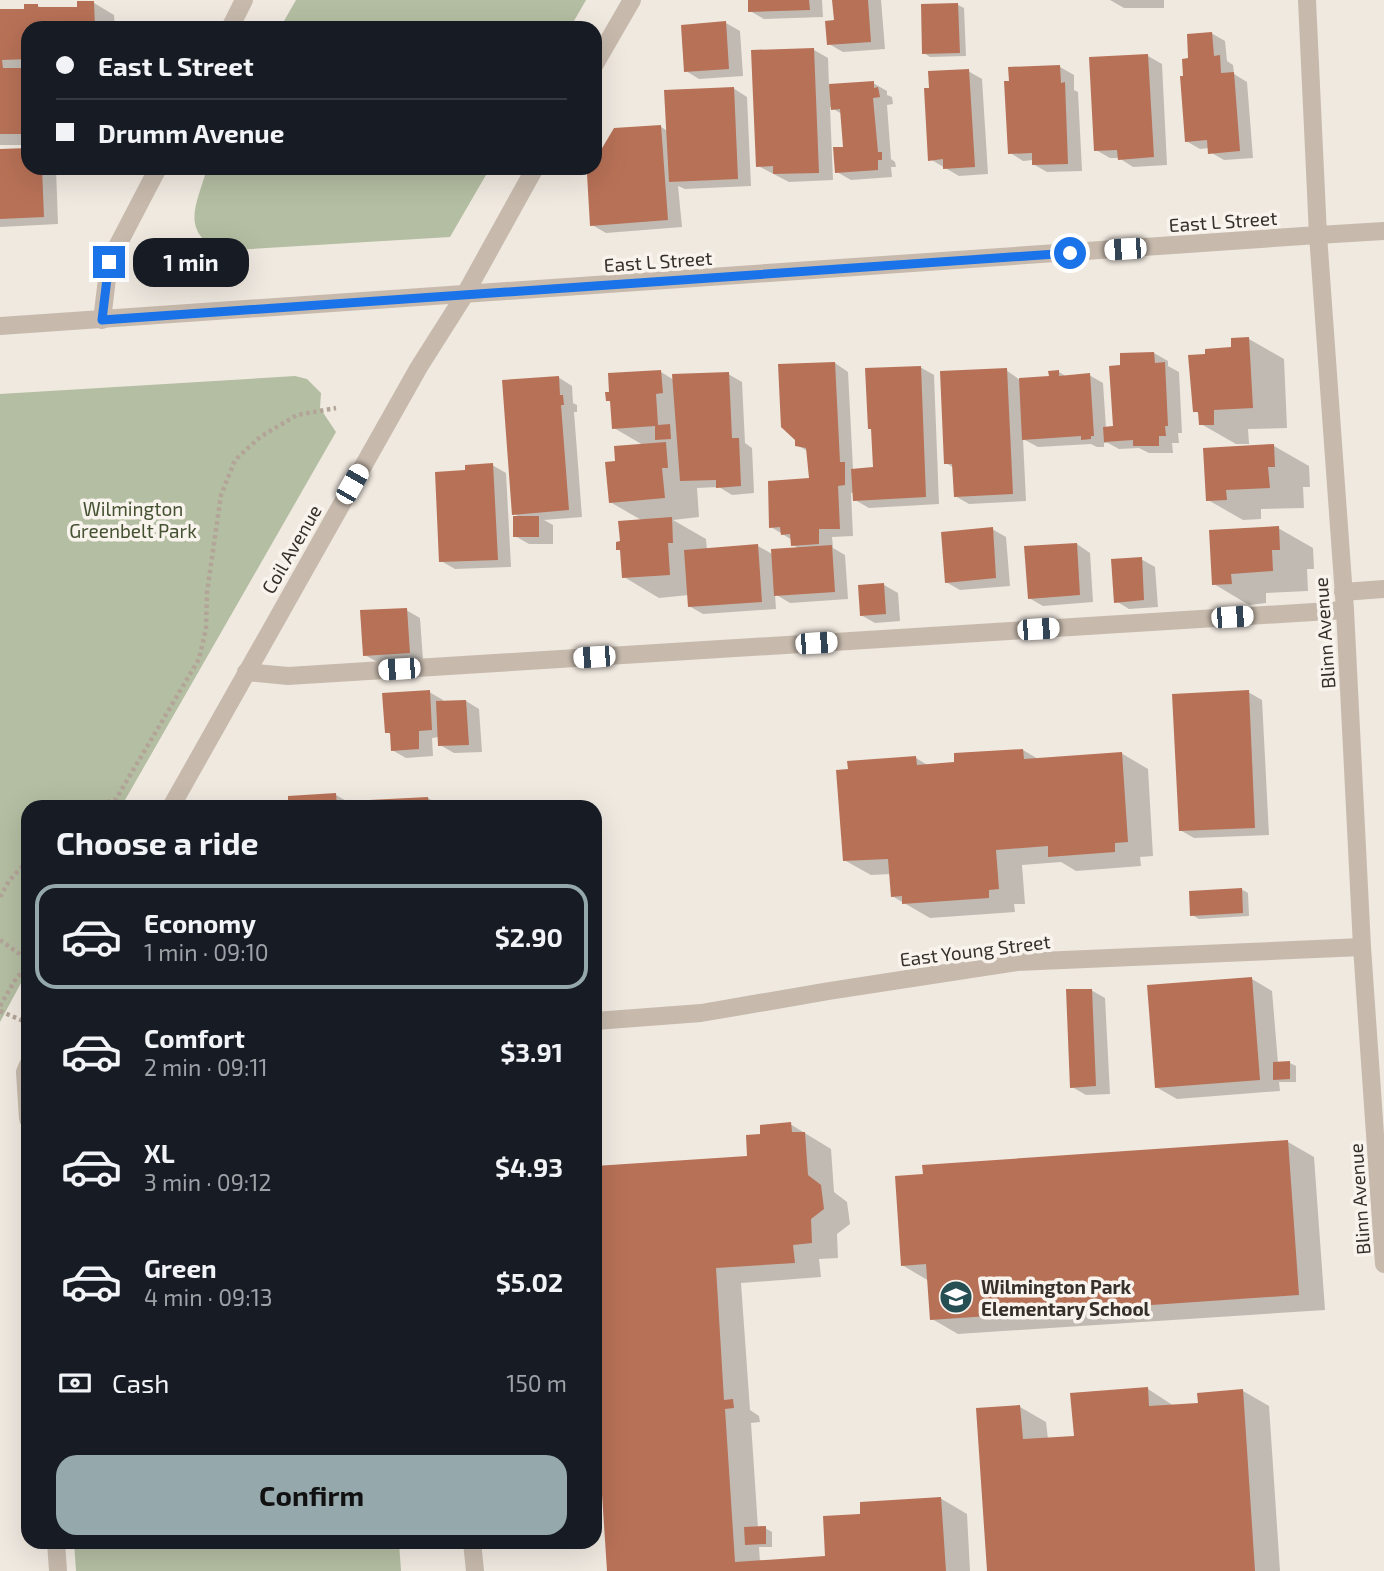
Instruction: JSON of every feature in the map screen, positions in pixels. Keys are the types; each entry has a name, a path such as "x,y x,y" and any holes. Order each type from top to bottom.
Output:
{"street":[{"path":"234,21 244,0"},
{"path":"602,52 632,0"},
{"name":"Blinn Avenue","path":"1307,0 1318,235 1344,601 1362,947 1384,1264"},
{"path":"102,320 109,262 154,175"},
{"name":"Coil Avenue","path":"175,800 419,367 464,296 531,175"},
{"name":"East L Street","path":"0,326 1384,231"},
{"path":"246,672 288,676 1344,601 1384,589"},
{"name":"East Young Street","path":"602,1020 701,1013 1017,962 1362,947"},
{"path":"56,1549 58,1571"},
{"path":"473,1549 475,1571"}],"path":[{"path":"113,800 199,659 206,629 207,592 221,495 235,460 260,437 297,415 335,408"},
{"path":"0,897 21,868"},
{"path":"0,940 21,955"},
{"path":"21,973 0,1008 21,1019"}],"green space":[{"path":"296,0 586,0 574,21 284,21"},
{"path":"205,175 486,175 450,237 218,251 199,234 195,224 196,204"},
{"name":"Wilmington Greenbelt Park","path":"295,376 307,379 321,393 320,408 336,432 125,800 21,800 21,983 0,1022 0,394"},
{"path":"74,1549 399,1549 401,1571 76,1571"}],"building":[{"path":"748,0 809,0 810,10 748,12"},
{"path":"832,0 868,0 871,42 827,45 825,21 834,20"},
{"path":"77,1 94,1 95,21 21,21 21,59 2,60 3,68 21,68 21,134 0,134 0,9 24,9 24,4 38,4 38,7 77,7"},
{"path":"958,3 960,53 922,54 921,4"},
{"path":"726,21 729,69 684,72 681,25"},
{"path":"1212,32 1214,56 1220,55 1221,73 1234,72 1240,151 1208,154 1207,140 1185,142 1180,76 1183,76 1182,59 1188,58 1187,34"},
{"path":"814,48 819,173 773,174 773,166 756,167 751,50"},
{"path":"1148,54 1154,157 1118,160 1117,150 1094,151 1089,57"},
{"path":"1060,65 1061,83 1065,82 1068,164 1032,165 1032,153 1008,154 1004,81 1009,81 1008,67"},
{"path":"969,69 975,167 943,169 943,159 928,161 924,88 929,88 928,71"},
{"path":"874,81 874,88 878,87 880,97 873,98 878,152 882,152 882,160 878,160 878,170 835,173 833,147 843,147 840,109 831,110 829,84"},
{"path":"734,87 738,179 669,182 664,90"},
{"path":"661,125 668,220 590,226 587,175 602,175 602,148 614,128"},
{"path":"21,148 21,175 42,175 44,217 0,219 0,149"},
{"path":"1249,337 1253,408 1214,410 1214,425 1199,425 1198,412 1193,412 1188,355 1205,354 1205,349 1231,347 1231,338"},
{"path":"1154,352 1155,363 1165,362 1168,426 1165,426 1166,436 1159,436 1159,446 1133,446 1133,440 1104,442 1103,427 1113,426 1109,366 1120,365 1120,353"},
{"path":"835,362 840,462 845,462 845,485 838,486 840,529 819,529 819,544 791,546 790,534 781,535 780,527 769,528 768,481 809,478 806,448 795,446 795,440 781,427 778,364"},
{"path":"921,366 926,497 853,501 851,469 873,467 865,368"},
{"path":"1007,368 1013,494 954,497 952,464 944,464 940,371"},
{"path":"661,370 663,393 656,394 658,425 670,424 671,439 655,440 655,426 612,429 610,401 606,401 605,392 609,392 608,373"},
{"path":"1059,370 1059,376 1090,373 1094,436 1081,440 1081,436 1022,440 1019,378 1049,376 1048,371"},
{"path":"729,372 732,438 739,438 741,486 716,488 716,480 680,481 672,374"},
{"path":"559,376 560,395 563,395 564,405 561,405 569,510 512,515 502,380"},
{"path":"666,442 668,468 662,468 665,498 609,503 605,462 615,461 614,446"},
{"path":"1274,444 1275,467 1268,467 1270,488 1226,490 1227,500 1206,501 1203,448"},
{"path":"493,463 498,560 439,562 435,472 465,470 465,465"},
{"path":"513,516 539,516 539,537 513,537"},
{"path":"672,517 673,543 668,543 670,575 622,578 620,550 616,550 616,542 620,541 618,521"},
{"path":"1279,526 1280,550 1272,550 1273,571 1231,574 1232,584 1212,585 1209,530"},
{"path":"993,527 996,578 945,583 941,532"},
{"path":"1077,543 1080,595 1028,599 1024,546"},
{"path":"758,544 762,602 688,607 684,550"},
{"path":"832,545 835,592 774,596 771,549"},
{"path":"1142,557 1144,600 1114,603 1111,559"},
{"path":"884,583 886,614 860,616 858,585"},
{"path":"407,608 410,653 363,656 360,610"},
{"path":"430,690 432,730 419,731 419,749 391,751 390,733 385,733 382,693"},
{"path":"1249,690 1255,828 1179,831 1172,694"},
{"path":"466,700 469,745 438,746 436,701"},
{"path":"1023,749 1024,759 1122,752 1128,842 1115,843 1115,852 1048,857 1048,846 996,850 999,889 989,890 989,898 902,904 902,896 891,897 888,859 843,861 836,770 848,769 847,761 916,756 917,765 954,762 954,753"},
{"path":"336,793 336,800 288,800 288,796"},
{"path":"428,797 428,800 369,800"},
{"path":"1242,888 1243,913 1190,916 1189,891"},
{"path":"1252,977 1260,1080 1155,1088 1147,985"},
{"path":"1066,989 1092,989 1096,1086 1070,1088"},
{"path":"1290,1061 1290,1079 1273,1080 1273,1062"},
{"path":"791,1122 792,1132 805,1132 808,1175 821,1185 824,1209 811,1219 812,1243 793,1245 795,1263 716,1268 724,1400 733,1399 734,1408 725,1409 735,1562 825,1556 823,1516 860,1514 860,1502 941,1497 946,1571 607,1571 602,1494 602,1166 747,1156 746,1135 760,1134 760,1125"},
{"path":"1288,1140 1299,1295 930,1320 926,1264 901,1266 895,1176 923,1174 922,1165"},
{"path":"1148,1387 1149,1406 1198,1403 1197,1393 1243,1389 1255,1571 987,1571 976,1408 1020,1405 1023,1439 1074,1436 1070,1393"},
{"path":"766,1526 766,1544 745,1545 744,1527"}],"place":[{"name":"Wilmington Park Elementary School","path":"956,1297"}],"route":[{"path":"109,262 102,320 1070,253"}]}
